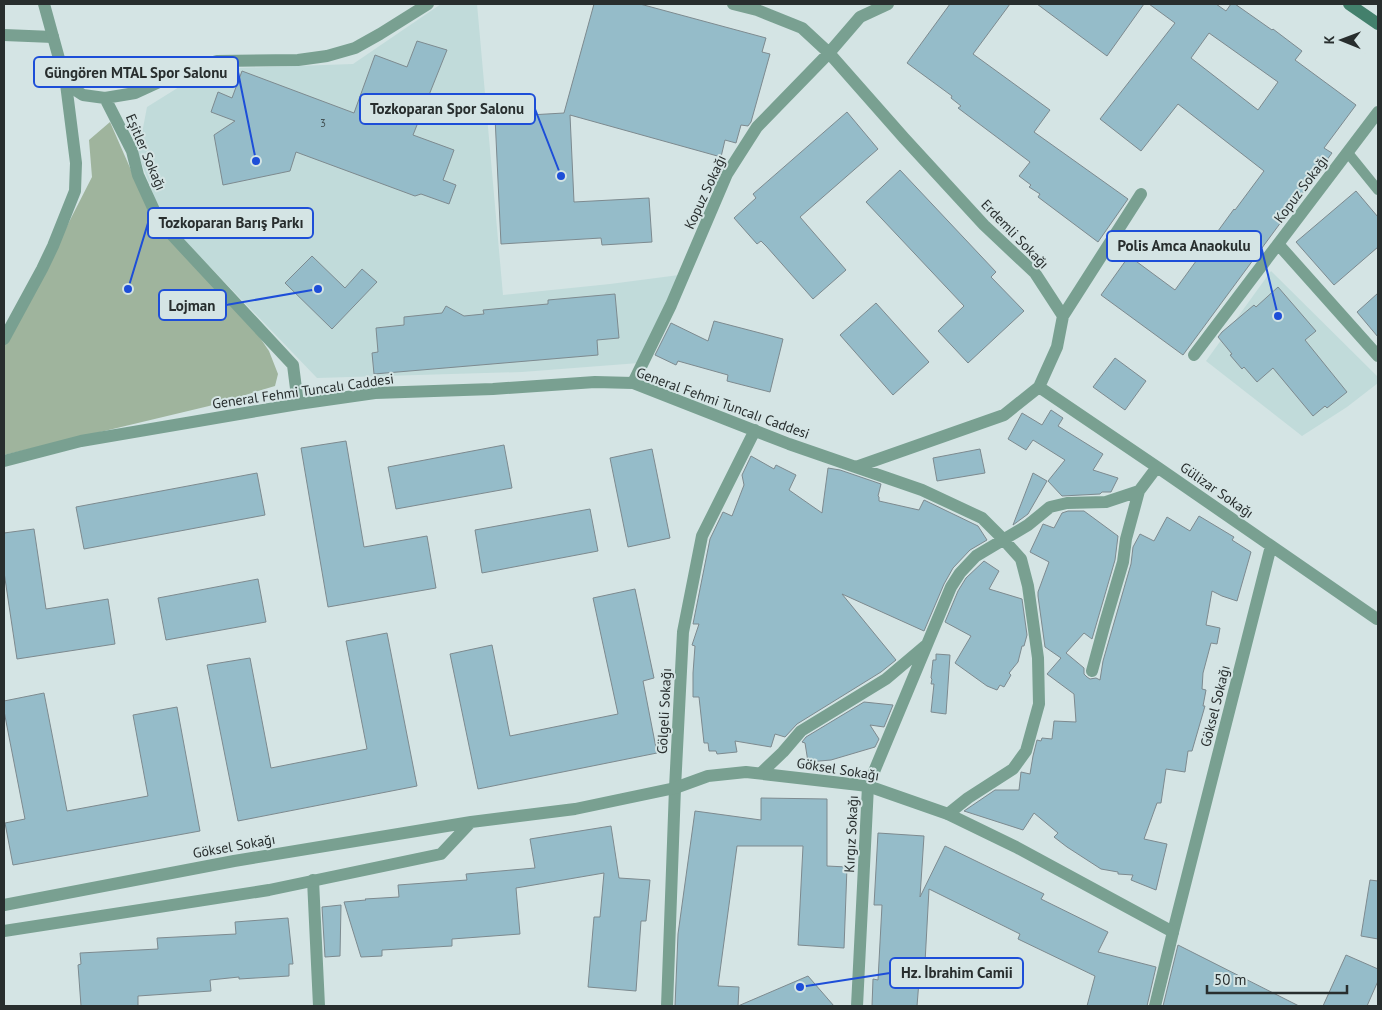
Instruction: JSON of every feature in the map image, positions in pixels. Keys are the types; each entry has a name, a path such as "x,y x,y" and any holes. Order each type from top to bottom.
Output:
{"main road":[{"path":"1349,4 1378,24"}],"street":[{"path":"4,339 49,253 75,191 76,163 66,84 44,4"},
{"name":"Eşitler Sokağı","path":"66,84 83,95 105,98 135,93 185,70 218,61 298,60 327,56 355,48 428,4"},
{"name":"Erdemli Sokağı","path":"733,4 757,10 802,28 829,53 984,225 1034,273 1063,316"},
{"name":"Kopuz Sokağı","path":"633,383 671,305 727,174 757,127 829,53 860,18 888,4"},
{"path":"4,35 53,37"},
{"name":"Eşitler Sokağı","path":"105,98 132,151 138,175 159,221 293,365 298,404"},
{"name":"Kopuz Sokağı","path":"1194,355 1378,112"},
{"path":"856,467 1004,415 1039,387 1057,347 1063,316 1141,194"},
{"path":"1278,244 1378,356"},
{"name":"General Fehmi Tuncalı Caddesi","path":"4,461 81,441 298,404 375,393 493,389 595,382 633,383 789,444 922,490 982,518 1021,559 1028,586 1038,658 1039,704 1026,752 1013,769 968,798 948,814"},
{"name":"Gülizar Sokağı","path":"1039,387 1377,619"},
{"name":"Gölgeli Sokağı","path":"667,1006 683,632 702,536 755,430"},
{"path":"1092,671 1104,623 1123,562 1126,539 1138,491 1157,467"},
{"name":"Kırgız Sokağı","path":"857,1006 868,786 951,587 960,573 976,556 1028,525 1050,507 1067,503 1106,502 1138,491"},
{"name":"Göksel Sokağı","path":"1155,1006 1272,546"},
{"name":"Kırgız Sokağı","path":"761,773 801,731 886,679 927,644"},
{"name":"Göksel Sokağı","path":"4,905 234,861 471,822 575,809 675,788 708,776 746,772 868,786 948,814 1016,847 1173,932"},
{"path":"4,931 259,891 441,854 471,822"},
{"path":"313,880 319,1006"}],"lane":[{"path":"1348,153 1378,190"}],"shaded area":[{"path":"441,4 477,4 503,295 679,275 639,363 522,372 317,378 162,217 138,154 147,107 208,69 353,64"},
{"path":"1271,271 1378,377 1378,383 1347,407 1302,436 1206,361"}],"green space":[{"path":"110,122 148,209 241,310 269,351 278,374 275,386 209,406 4,455 4,341 45,269 92,177 89,140"}],"building":[{"path":"594,4 640,4 766,38 762,52 770,54 751,122 748,126 741,125 736,143 725,140 721,157 570,115 574,202 649,198 652,242 602,245 601,238 501,244 495,117 564,113"},
{"path":"950,4 1010,4 973,54 1050,110 1034,132 1128,199 1098,242 1038,197 1040,194 1029,187 1031,185 1019,176 1030,162 958,108 961,106 951,98 952,96 907,63"},
{"path":"1037,4 1144,4 1107,56"},
{"path":"1149,4 1216,4 1226,11 1231,4 1235,4 1302,51 1295,60 1356,105 1324,148 1332,153 1183,355 1101,295 1129,256 1175,290 1264,171 1178,104 1141,151 1100,119 1175,23","holes":["1209,33 1278,82 1258,110 1191,58"]},
{"path":"417,41 447,50 413,135 454,150 443,180 456,185 449,204 421,194 415,196 296,152 290,171 223,185 214,135 235,121 211,112 218,92 232,98 242,71 354,113 375,55 407,67"},
{"path":"847,112 878,149 800,217 846,270 813,299 767,247 761,241 757,244 734,218 756,198 753,194"},
{"path":"900,170 996,272 991,277 1024,311 968,363 938,331 964,306 866,202"},
{"path":"1356,191 1378,217 1378,247 1334,285 1296,242"},
{"path":"312,256 345,288 362,269 377,282 332,329 285,283"},
{"path":"1278,287 1316,331 1305,340 1347,392 1327,408 1325,406 1313,416 1273,368 1257,382 1244,367 1242,369 1218,337 1254,305 1256,307"},
{"path":"1378,293 1378,337 1357,312"},
{"path":"615,294 619,338 597,340 598,355 374,374 372,353 378,352 376,328 404,325 404,317 442,313 446,306 464,316 484,314 483,310 548,304 548,300"},
{"path":"876,303 929,362 893,395 840,335"},
{"path":"714,321 783,339 770,392 727,381 728,375 678,361 676,365 655,355 671,323 708,341"},
{"path":"1115,358 1146,381 1125,410 1093,387"},
{"path":"1051,410 1063,418 1058,426 1103,454 1093,470 1118,478 1111,492 1062,496 1048,481 1065,460 1033,440 1026,450 1008,439 1022,413 1042,425"},
{"path":"346,441 364,547 427,536 436,588 328,607 301,448"},
{"path":"504,445 512,488 396,509 388,467"},
{"path":"652,449 670,538 628,547 610,458"},
{"path":"980,449 985,473 937,481 933,458"},
{"path":"751,456 774,469 776,465 796,475 789,490 822,513 828,468 840,470 881,484 878,496 879,501 919,510 924,500 978,526 987,540 970,550 953,568 924,631 842,594 896,660 881,672 797,724 785,737 775,734 771,747 735,741 737,752 717,754 716,751 709,751 708,743 704,743 699,697 693,697 695,646 692,645 699,624 693,624 710,539 723,512 732,516 744,485 742,475"},
{"path":"257,473 265,515 84,549 76,507"},
{"path":"1033,473 1047,481 1028,514 1013,525"},
{"path":"590,509 598,551 482,573 475,530"},
{"path":"1084,511 1118,536 1115,560 1092,639 1084,633 1066,653 1084,668 1084,674 1090,679 1096,678 1100,680 1103,661 1131,564 1133,547 1140,534 1154,541 1167,517 1190,531 1199,516 1234,537 1232,540 1251,552 1237,601 1212,591 1206,625 1220,628 1217,644 1211,643 1203,673 1202,689 1206,690 1203,706 1205,706 1192,751 1188,751 1185,772 1166,769 1161,803 1157,803 1144,839 1167,844 1156,890 1131,880 1133,875 1118,874 1118,872 1101,869 1054,837 1058,833 1034,813 1023,830 964,811 995,790 1019,790 1021,772 1030,774 1037,740 1041,741 1042,738 1052,739 1054,721 1076,722 1074,694 1047,674 1061,658 1045,647 1038,596 1049,562 1030,552 1043,524 1054,528 1062,513"},
{"path":"34,529 46,609 108,599 115,644 17,659 4,572 4,533"},
{"path":"984,561 999,571 989,589 1022,599 1027,635 1018,662 1009,673 1011,675 1004,687 1000,685 997,690 987,686 955,663 971,636 945,622 958,591 966,578"},
{"path":"258,579 266,622 166,640 158,598"},
{"path":"635,589 654,678 643,681 657,753 478,789 450,654 492,645 510,736 618,714 593,598"},
{"path":"387,633 417,786 238,821 207,665 250,658 271,768 367,749 346,641"},
{"path":"936,654 950,655 946,714 931,712 934,684 931,684 931,678 933,660 936,660"},
{"path":"44,693 67,811 148,796 133,715 177,707 200,831 13,865 5,823 25,819 4,711 4,701"},
{"path":"864,702 893,705 884,727 870,725 879,739 875,747 831,760 808,762 805,743 802,742 806,737"},
{"path":"761,798 827,799 827,866 847,867 844,948 798,945 803,846 737,846 718,986 739,987 738,1006 675,1006 678,934 695,811 761,820"},
{"path":"611,826 619,878 650,880 646,921 641,921 636,991 588,987 594,917 600,917 604,873 516,888 520,934 452,939 452,946 382,950 382,956 361,957 344,902 399,897 398,885 467,880 466,874 535,868 530,839"},
{"path":"878,833 924,836 920,897 945,846 1044,894 1041,899 1108,932 1098,952 1156,967 1147,1006 1087,1006 1095,976 1018,939 1020,934 929,889 924,981 919,981 917,1006 872,1006 873,979 878,980 882,905 874,905"},
{"path":"1370,880 1378,881 1378,939 1361,936"},
{"path":"341,905 340,956 325,957 322,907"},
{"path":"288,918 293,964 289,964 289,976 239,979 239,977 210,980 211,991 138,996 138,1006 81,1006 78,965 81,964 80,953 158,949 157,938 236,934 235,922"},
{"path":"1178,945 1299,1006 1163,1006"},
{"path":"1346,955 1378,969 1378,981 1367,1006 1323,1006"},
{"path":"808,976 834,1006 738,1006"}],"place":[{"name":"Güngören MTAL Spor Salonu","path":"256,161"},
{"name":"Tozkoparan Spor Salonu","path":"561,176"},
{"name":"Tozkoparan Barış Parkı","path":"128,289"},
{"name":"Lojman","path":"318,289"},
{"name":"Polis Amca Anaokulu","path":"1278,316"},
{"name":"Hz. İbrahim Camii","path":"800,987"}]}
